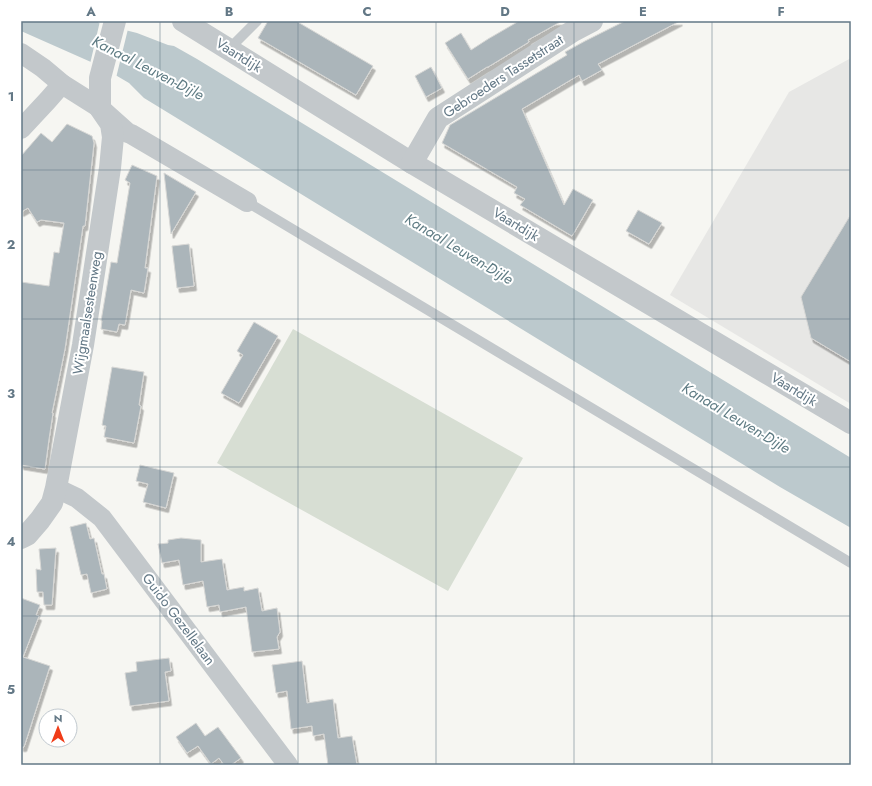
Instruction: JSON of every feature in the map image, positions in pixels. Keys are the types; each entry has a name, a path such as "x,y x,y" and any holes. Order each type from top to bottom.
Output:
{"street":[{"path":"100,108 100,78 114,21"},
{"name":"Vaartdijk","path":"183,21 412,163 851,423"},
{"name":"Gebroeders Tassetstraat","path":"412,163 438,118 573,31 592,21"},
{"path":"21,53 43,68 62,84 100,108 128,133 247,202"},
{"path":"21,129 62,84"},
{"name":"Wijgmaalsesteenweg","path":"21,538 27,535 52,503 83,345 110,168 113,137 111,124 100,108"},
{"name":"Guido Gezellelaan","path":"56,488 77,498 102,518 288,765"}],"lane":[{"path":"229,49 257,21"},
{"path":"247,202 851,562"}],"shaded area":[{"path":"851,58 851,404 670,295 789,92"},
{"path":"293,329 523,458 448,591 217,463"}],"water":[{"name":"Kanaal Leuven-Dijle","path":"21,21 96,21 101,24 137,33 174,46 851,458 851,528 780,487 144,98 129,83 100,66 21,31"}],"pier":[{"path":"100,21 128,29 116,78 90,64"}],"building":[{"path":"268,21 296,21 373,66 356,95 258,38"},
{"path":"519,21 562,21 528,40 529,42 468,79 445,43 461,33 471,50"},
{"path":"625,21 680,21 598,64 602,70 582,81 579,75 522,109 564,205 573,189 593,200 572,236 520,205 525,199 514,193 517,187 442,143 450,125 567,55 565,52"},
{"path":"431,67 442,88 426,97 415,76"},
{"path":"67,124 92,136 94,143 85,226 83,226 65,349 52,413 45,469 21,465 21,282 49,286 54,252 59,253 64,223 41,220 37,222 28,208 21,212 21,156 41,133 52,142"},
{"path":"132,165 157,176 145,268 148,268 144,293 131,290 125,325 119,324 117,332 101,329 101,321 111,262 117,263 130,183 125,180"},
{"path":"164,173 196,192 171,234"},
{"path":"638,210 662,223 649,244 626,231"},
{"path":"851,214 851,362 811,338 801,297"},
{"path":"189,244 194,286 177,288 172,246"},
{"path":"254,322 278,336 239,403 221,393 243,355 237,351"},
{"path":"112,367 144,372 139,405 141,406 134,443 104,437 106,426 102,425"},
{"path":"140,465 174,473 166,508 143,502 148,484 136,481"},
{"path":"86,523 90,539 94,538 107,589 91,593 87,574 81,575 70,527"},
{"path":"181,538 201,540 201,562 222,559 227,590 244,587 244,591 258,588 262,611 277,608 280,632 277,637 279,649 252,652 246,607 220,612 219,605 207,607 203,581 183,585 179,560 162,563 158,544 168,543 168,540"},
{"path":"56,548 52,605 44,605 43,592 37,592 36,569 41,570 39,549"},
{"path":"21,598 40,605 36,615 39,616 23,657 50,666 24,747 21,747"},
{"path":"169,658 171,671 165,672 169,701 130,706 125,673 137,671 136,662"},
{"path":"302,661 307,703 333,699 338,738 352,736 357,765 328,765 324,734 313,736 312,726 291,729 287,691 276,693 272,665"},
{"path":"196,723 205,736 218,727 241,758 231,765 224,765 219,758 211,764 198,746 187,753 176,737"}]}
